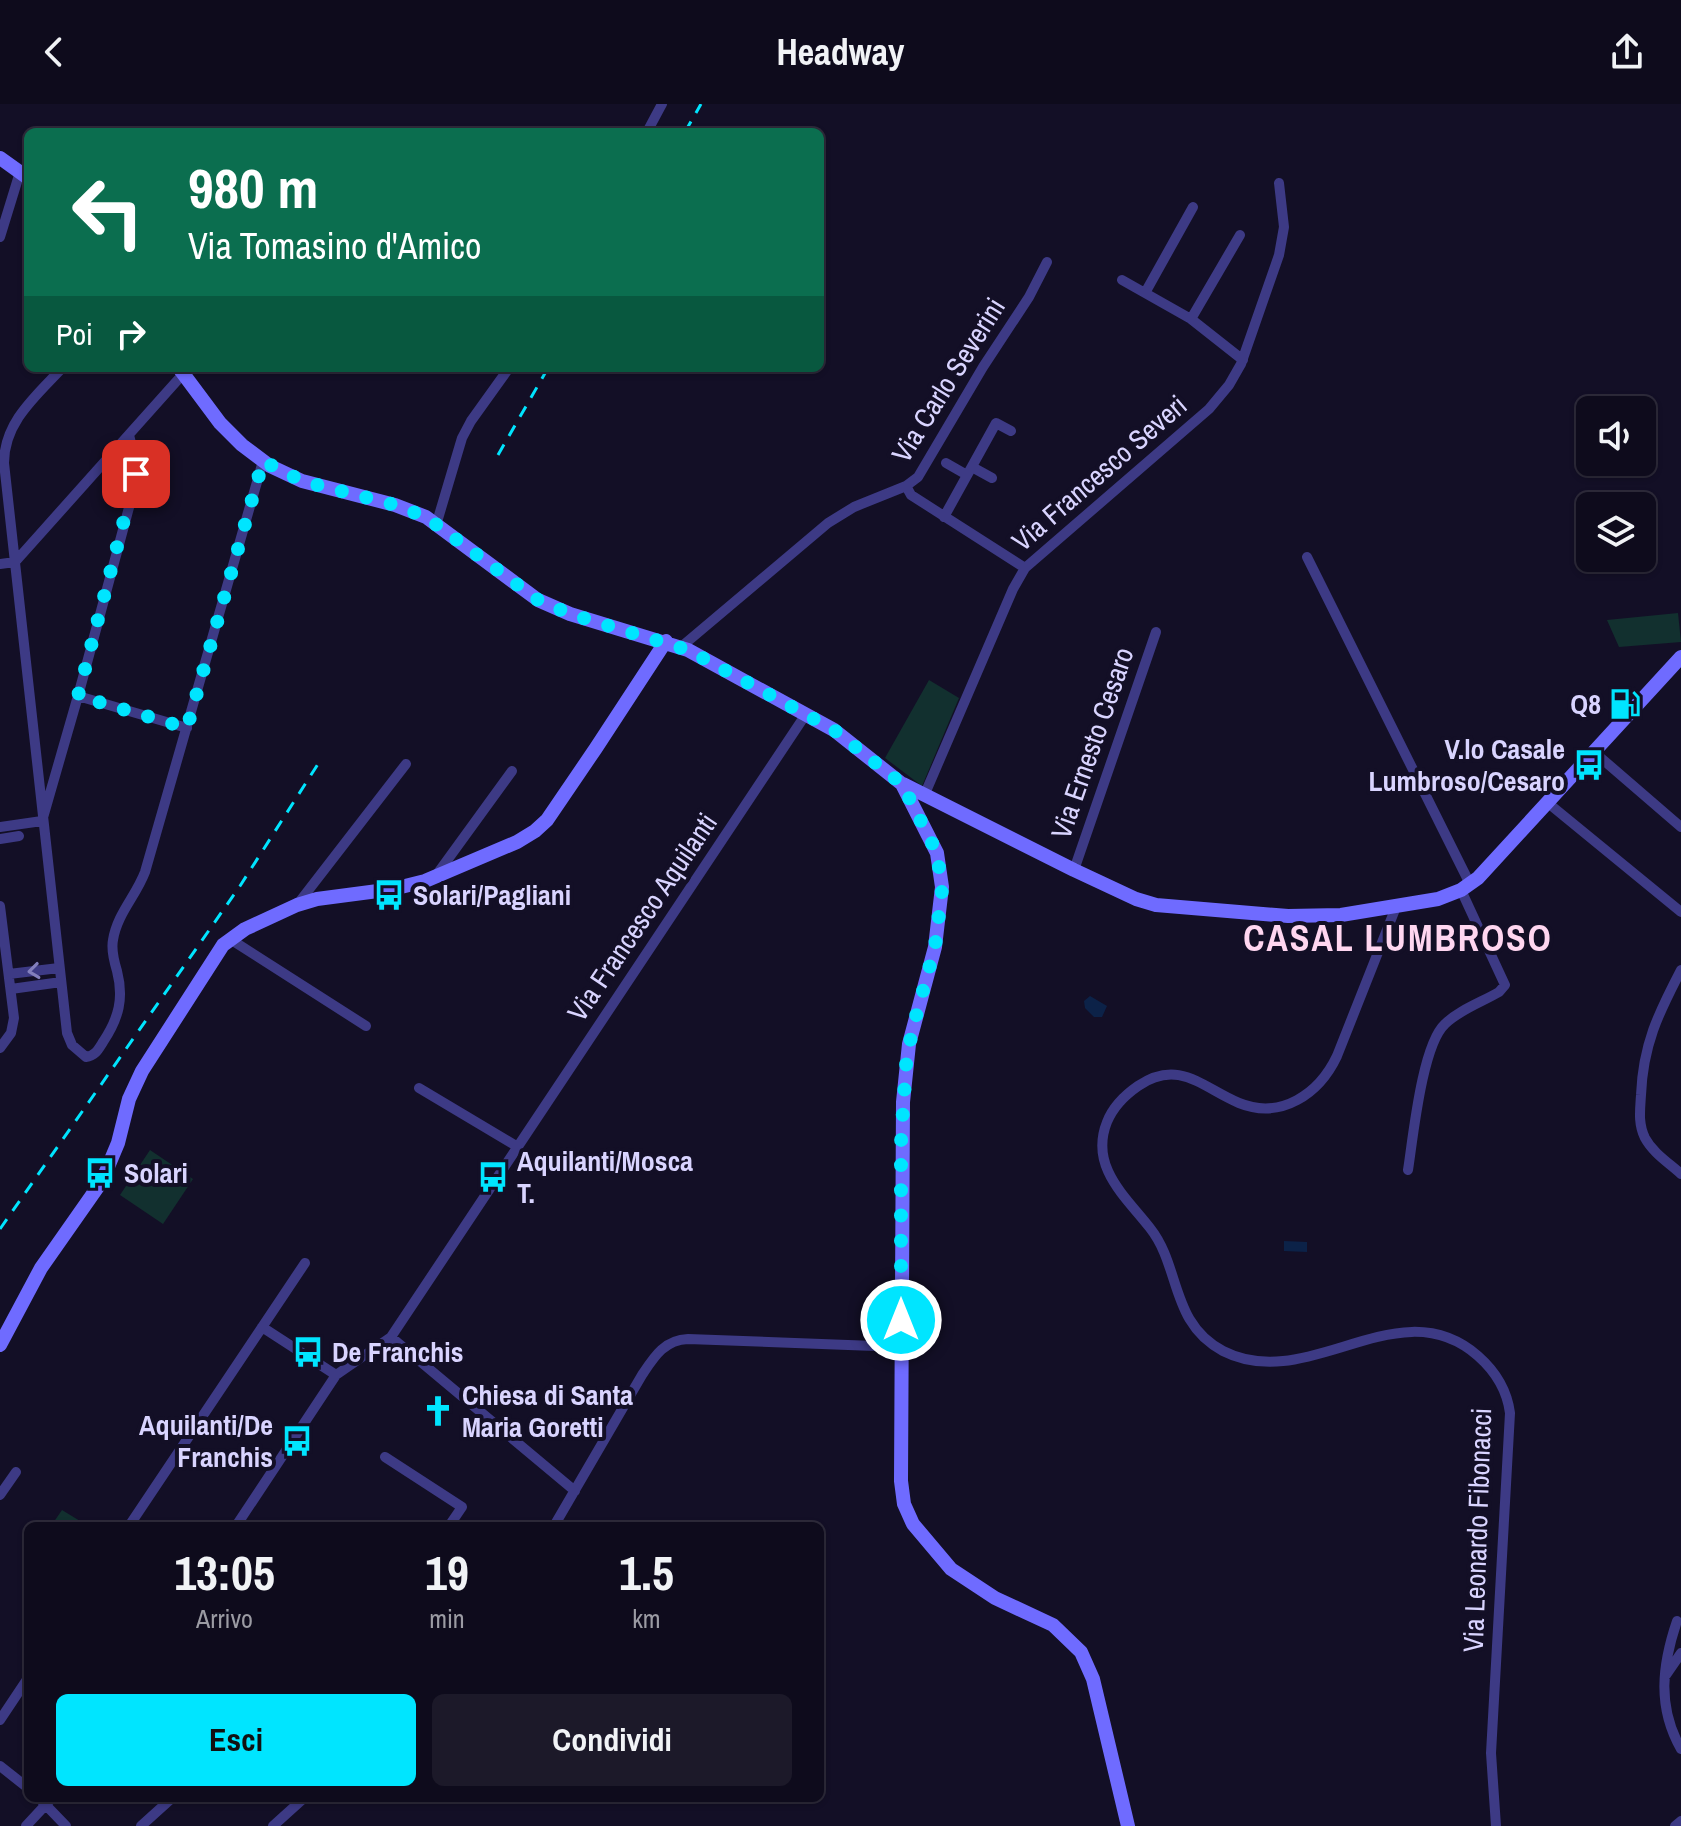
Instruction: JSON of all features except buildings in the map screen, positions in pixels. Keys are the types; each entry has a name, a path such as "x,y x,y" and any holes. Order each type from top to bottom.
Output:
{"street":[{"path":"649,128 662,104"},
{"path":"0,158 24,175 0,237"},
{"name":"Via Francesco Severi","path":"924,796 1013,589 1025,568 1212,405 1229,385 1243,360 1281,246 1284,227 1279,183"},
{"path":"1145,293 1193,207"},
{"path":"1191,319 1240,235"},
{"name":"Via Carlo Severini","path":"681,647 834,518 915,481 1029,297 1047,262"},
{"path":"1122,280 1191,319 1243,360"},
{"path":"58,372 17,418 5,445 4,465 67,1033 70,1043 86,1057 93,1055 118,1014 122,992 113,951 114,935 124,908 145,872 263,461"},
{"path":"0,564 15,562 129,435 180,372"},
{"path":"182,372 220,423 263,461 302,481 395,505 437,522 542,602 570,614 681,647 842,736 902,784 1143,902 1187,909 1314,917 1438,899 1466,887 1483,874 1681,657"},
{"path":"437,522 462,438 506,372"},
{"path":"944,517 996,423 1011,431"},
{"path":"42,821 135,485 136,463 129,435"},
{"path":"946,463 992,478"},
{"path":"906,486 911,495 1025,568"},
{"path":"1307,557 1466,887 1505,985 1499,992 1452,1018 1437,1034 1418,1104 1408,1170"},
{"name":"Via Ernesto Cesaro","path":"1074,870 1156,632"},
{"path":"0,1345 44,1264 102,1181 119,1139 131,1092 144,1066 213,959 230,939 255,923 297,905 317,899 398,888 434,878 524,838 544,823 666,641"},
{"path":"78,696 187,728"},
{"name":"Via Francesco Aquilanti","path":"239,1522 336,1375 391,1337 806,714"},
{"path":"1594,752 1681,827"},
{"path":"297,905 406,764"},
{"path":"434,878 512,771"},
{"path":"902,784 937,853 942,890 935,947 912,1031 905,1071 901,1142 902,1488 910,1518 928,1545 957,1574 995,1598 1053,1625 1081,1652 1093,1679 1128,1826"},
{"path":"1548,803 1681,912"},
{"path":"0,827 42,821"},
{"path":"0,839 19,836"},
{"path":"0,906 14,1018 11,1033 0,1048"},
{"name":"Via Leonardo Fibonacci","path":"1396,907 1337,1056 1311,1092 1283,1107 1259,1108 1239,1103 1189,1077 1171,1074 1156,1077 1136,1087 1114,1109 1105,1130 1103,1156 1116,1188 1161,1244 1177,1295 1188,1316 1220,1349 1246,1358 1283,1361 1337,1350 1393,1333 1421,1330 1459,1341 1487,1363 1496,1375 1510,1413 1491,1753 1496,1826"},
{"path":"230,939 366,1026"},
{"path":"9,974 59,968"},
{"path":"1681,970 1649,1038 1642,1072 1639,1118 1651,1147 1681,1174"},
{"path":"11,989 61,982"},
{"path":"419,1088 518,1147"},
{"path":"132,1522 305,1263"},
{"path":"262,1327 336,1375"},
{"path":"391,1337 575,1491"},
{"path":"556,1522 642,1375 660,1351 672,1342 698,1339 901,1347"},
{"path":"385,1457 462,1507 452,1522"},
{"path":"0,1495 16,1472"},
{"path":"1679,1615 1681,1633"},
{"path":"1679,1615 1666,1654 1663,1681 1667,1714 1681,1749"},
{"path":"1663,1681 1681,1653"},
{"path":"0,1720 24,1684"},
{"path":"0,1766 24,1785"},
{"path":"26,1826 45,1802"},
{"path":"47,1802 66,1826"},
{"path":"141,1826 168,1802"},
{"path":"273,1826 300,1802"},
{"path":"1675,1826 1681,1821"}],"green space":[{"path":"1678,613 1681,642 1619,647 1607,620"},
{"path":"929,680 959,698 922,786 885,758"},
{"path":"150,1150 193,1179 163,1224 120,1195"},
{"path":"62,1510 80,1521 79,1522 54,1522"}],"water":[{"path":"1090,996 1107,1006 1102,1017 1094,1017 1085,1008 1084,1001"},
{"path":"1284,1241 1307,1242 1307,1252 1284,1251"}],"railway":[{"path":"687,128 701,104"},
{"path":"498,455 546,372"},
{"path":"0,1229 240,886 318,764"}],"place":[{"name":"Q8","path":"1625,704"},
{"name":"V.lo Casale Lumbroso/Cesaro","path":"1589,765"},
{"name":"Solari/Pagliani","path":"389,895"},
{"name":"Solari","path":"100,1173"},
{"name":"Aquilanti/Mosca T.","path":"493,1177"},
{"name":"De Franchis","path":"308,1352"},
{"name":"Chiesa di Santa Maria Goretti","path":"438,1411"},
{"name":"Aquilanti/De Franchis","path":"297,1441"}],"district":[{"name":"CASAL LUMBROSO","path":"1398,938"}],"route":[{"path":"136,474 78,696 187,728 263,461 302,481 395,505 437,522 538,600 570,614 688,650 834,730 902,784 937,853 942,890 935,947 906,1065 901,1142 901,1320"}]}
